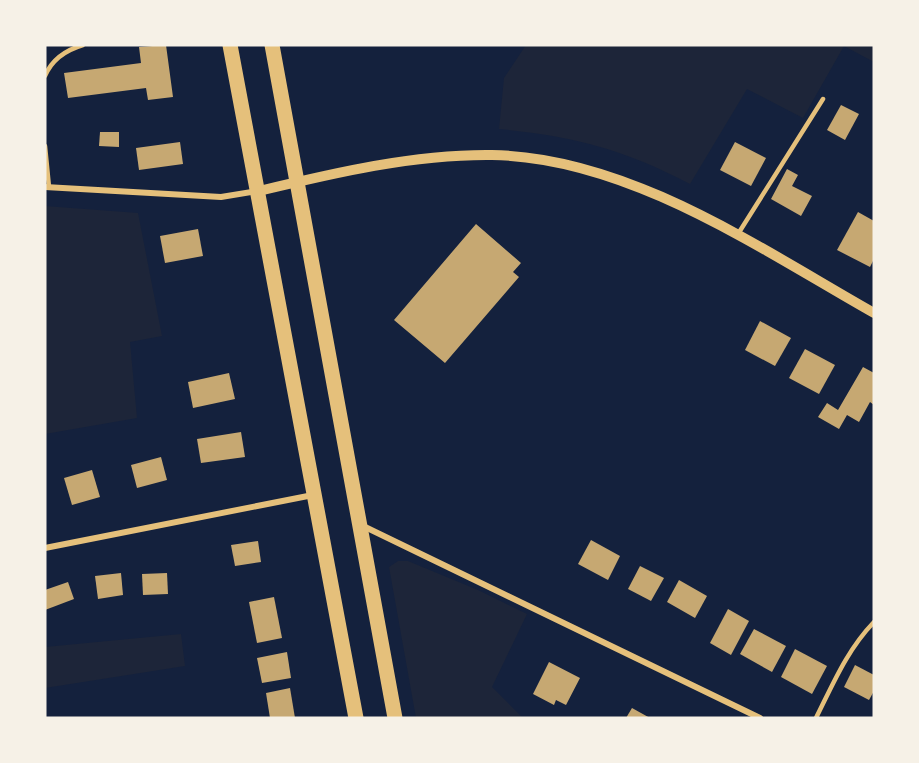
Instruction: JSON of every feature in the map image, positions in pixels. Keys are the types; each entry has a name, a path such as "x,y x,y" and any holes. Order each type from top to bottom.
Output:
{"main road":[{"path":"230,45 356,718"},
{"path":"272,45 395,718"}],"street":[{"path":"47,187 221,197 420,159 494,155 528,158 598,173 668,200 874,313"},
{"path":"45,548 313,495"},
{"path":"358,524 760,718"}],"lane":[{"path":"45,76 56,59 69,49 83,45"},
{"path":"737,236 823,99"},
{"path":"45,146 47,187"},
{"path":"816,718 844,660 858,639 874,622"}],"shaded area":[{"path":"526,45 874,45 874,62 844,46 803,118 747,89 690,184 643,162 598,146 575,140 499,129 504,78"},
{"path":"45,206 138,213 162,336 130,342 137,418 45,434"},
{"path":"398,561 408,561 478,590 527,614 492,687 523,718 416,718 389,567"},
{"path":"181,634 185,666 45,688 45,647"}],"building":[{"path":"166,45 173,97 148,100 146,88 68,98 64,73 141,63 139,47"},
{"path":"841,105 859,114 845,140 827,130"},
{"path":"100,132 119,132 119,147 99,146"},
{"path":"180,142 183,164 139,170 136,148"},
{"path":"735,142 766,158 751,186 720,170"},
{"path":"787,169 798,175 792,186 812,196 801,216 771,199"},
{"path":"858,212 874,221 874,259 870,267 837,250"},
{"path":"476,224 521,263 513,272 519,277 445,363 394,320"},
{"path":"198,229 203,256 165,263 160,236"},
{"path":"760,321 791,338 775,366 745,350"},
{"path":"805,349 835,365 819,394 789,378"},
{"path":"863,367 874,373 874,405 870,402 859,422 847,415 839,429 818,417 827,403 838,410"},
{"path":"229,373 235,399 193,408 188,382"},
{"path":"241,432 245,457 201,463 197,439"},
{"path":"161,457 167,480 137,488 131,465"},
{"path":"92,470 100,497 72,505 64,478"},
{"path":"591,540 620,556 608,580 578,564"},
{"path":"258,541 261,562 235,566 231,545"},
{"path":"640,566 664,578 651,601 628,589"},
{"path":"121,573 123,595 98,599 95,576"},
{"path":"167,573 168,594 143,595 142,574"},
{"path":"679,580 707,596 695,618 667,602"},
{"path":"68,582 74,599 45,610 45,590"},
{"path":"274,597 282,638 257,643 249,602"},
{"path":"728,609 749,621 731,655 710,643"},
{"path":"754,629 786,646 772,672 740,654"},
{"path":"795,649 827,666 812,694 781,677"},
{"path":"287,652 291,678 262,683 257,658"},
{"path":"549,662 580,678 566,705 556,700 554,705 533,694"},
{"path":"855,665 874,675 874,691 869,700 844,687"},
{"path":"290,688 295,718 270,718 266,693"},
{"path":"632,708 650,718 626,718"}]}
